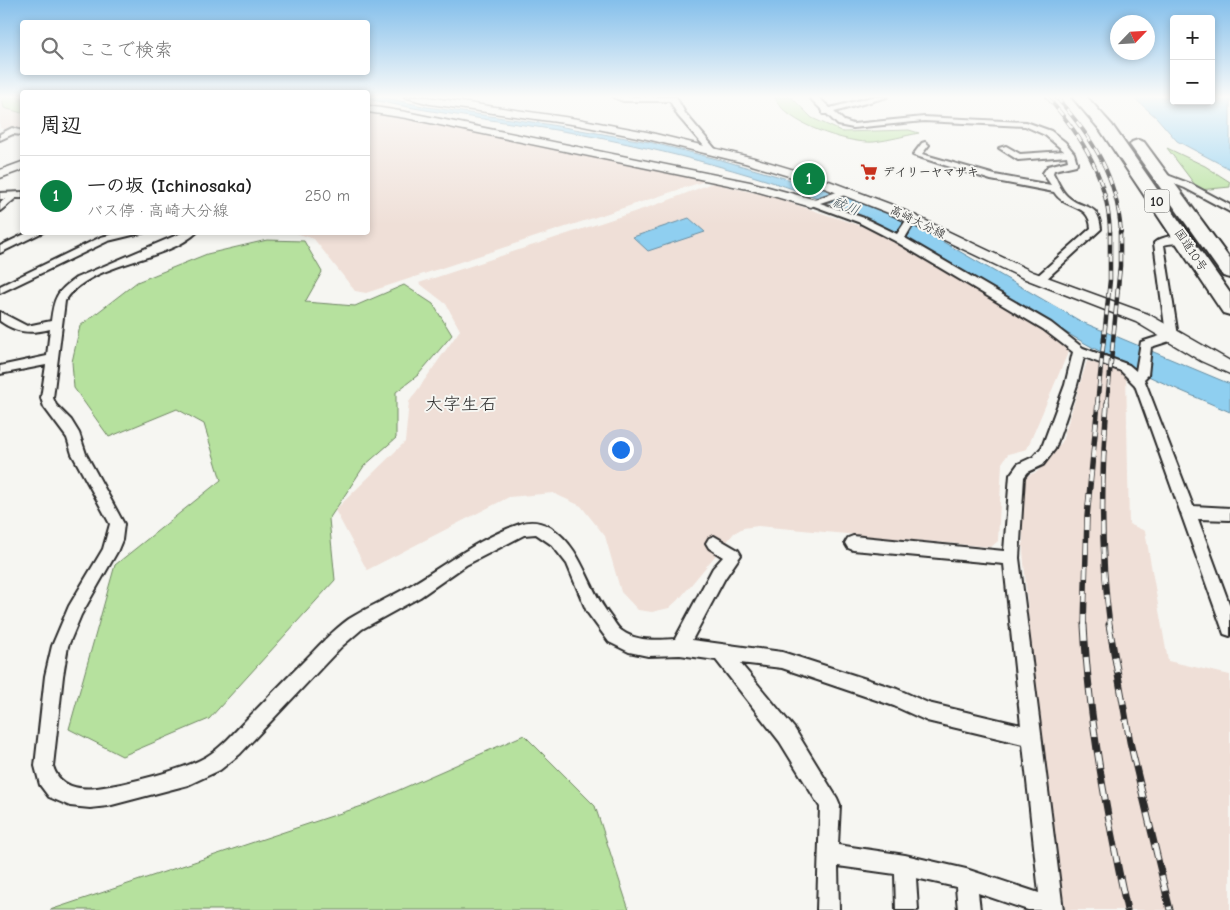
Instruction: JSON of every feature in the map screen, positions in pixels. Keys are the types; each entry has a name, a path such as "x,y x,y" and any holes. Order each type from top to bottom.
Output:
{"highway":[{"name":"国道10号","path":"1115,139 1230,308"},
{"name":"国道10号","path":"1134,139 1230,272"}],"main road":[{"path":"525,139 772,191 814,203"},
{"name":"高崎大分線","path":"659,139 713,151 845,192 911,220 1039,280 1144,319 1207,357 1230,368"}],"street":[{"path":"703,139 713,151"},
{"path":"1039,280 1096,230 1096,220 1091,211 1086,207 1068,202 1062,198 1056,189 1048,170 1073,162 1070,153 1056,139"},
{"path":"925,145 916,156 994,178 1056,189"},
{"path":"1003,148 1018,157 1070,153"},
{"path":"0,174 20,167"},
{"path":"1162,176 1188,186 1230,209"},
{"path":"814,203 845,192"},
{"path":"0,196 18,195"},
{"path":"0,208 18,195"},
{"path":"814,203 862,220 900,238 1048,326 1079,351 1118,365 1139,376"},
{"path":"900,238 911,220"},
{"path":"0,250 32,235"},
{"path":"0,290 105,239 125,235"},
{"path":"187,235 171,244 75,282 61,296 50,384 46,398 50,407 66,424 74,437 79,454 117,524 114,540 109,552 76,611 60,646 54,676 44,766 47,778 56,790 70,796 90,798 108,796 169,782 213,763 239,741 335,641 356,624 414,592 461,560 523,529 538,528 557,540 573,560 593,607 615,636 629,644 648,648 680,648 782,660 897,698 927,712 1032,737"},
{"path":"1184,240 1170,239 1159,243 1172,336 1144,345 1139,376 1230,628"},
{"path":"0,316 24,330 56,324"},
{"path":"828,854 904,865 966,879 1052,908 1011,558 1017,475 1023,468 1038,461 1048,449 1071,385 1079,351"},
{"path":"0,370 17,368 52,359"},
{"path":"1188,512 1230,514"},
{"path":"680,648 719,573 733,554 714,543"},
{"path":"852,543 1011,558"},
{"path":"722,654 787,735 830,805 828,910"},
{"path":"904,865 907,910"},
{"path":"966,879 969,910"}],"shaded area":[{"path":"370,139 540,139 720,176 366,293 355,291 314,239 302,235 370,235"},
{"path":"712,183 773,197 879,232 1042,329 1069,350 1027,449 1008,454 1002,463 998,541 991,547 758,526 743,528 734,533 681,597 669,608 652,612 638,610 621,592 605,536 581,506 553,493 509,497 367,570 335,510 405,442 409,402 460,330 446,304 419,283 664,202"},
{"path":"1087,361 1126,372 1129,524 1145,531 1168,661 1230,675 1230,910 1065,910 1036,710 1023,551 1023,477 1037,472 1062,442"}],"green space":[{"path":"851,139 888,139 874,142"},
{"path":"1167,148 1205,166 1230,182 1230,187 1199,190"},
{"path":"267,240 304,241 322,272 305,302 355,306 404,285 433,304 452,335 418,375 396,392 396,438 364,466 329,519 335,580 209,719 122,756 69,729 115,565 221,480 204,424 177,409 109,437 74,388 72,362 80,326 137,282 207,254"},
{"path":"524,735 595,806 629,910 50,910 365,805"}],"water":[{"name":"祓川","path":"605,139 635,139 649,142 725,161 850,197 919,228 1082,322 1230,384 1230,412 1153,378 1077,339 871,219 818,198 750,175"},
{"path":"1176,139 1230,139 1230,169 1177,141"},
{"path":"689,218 705,232 648,251 633,237"}],"railway":[{"path":"1080,139 1099,176 1108,212 1110,232"},
{"path":"1089,139 1108,175 1119,212 1121,232"},
{"path":"1107,405 1120,266 1120,231"},
{"path":"1097,405 1110,280 1110,232"},
{"path":"1084,625 1087,517 1098,403"},
{"path":"1107,403 1102,515 1104,570 1110,626"},
{"path":"1084,625 1090,697 1100,768 1127,910"},
{"path":"1109,625 1130,742 1170,910"}],"place":[{"name":"デイリーヤマザキ","path":"869,172"},
{"name":"一の坂 (Ichinosaka)","path":"809,179"}],"district":[{"name":"大字生石","path":"461,404"}]}
